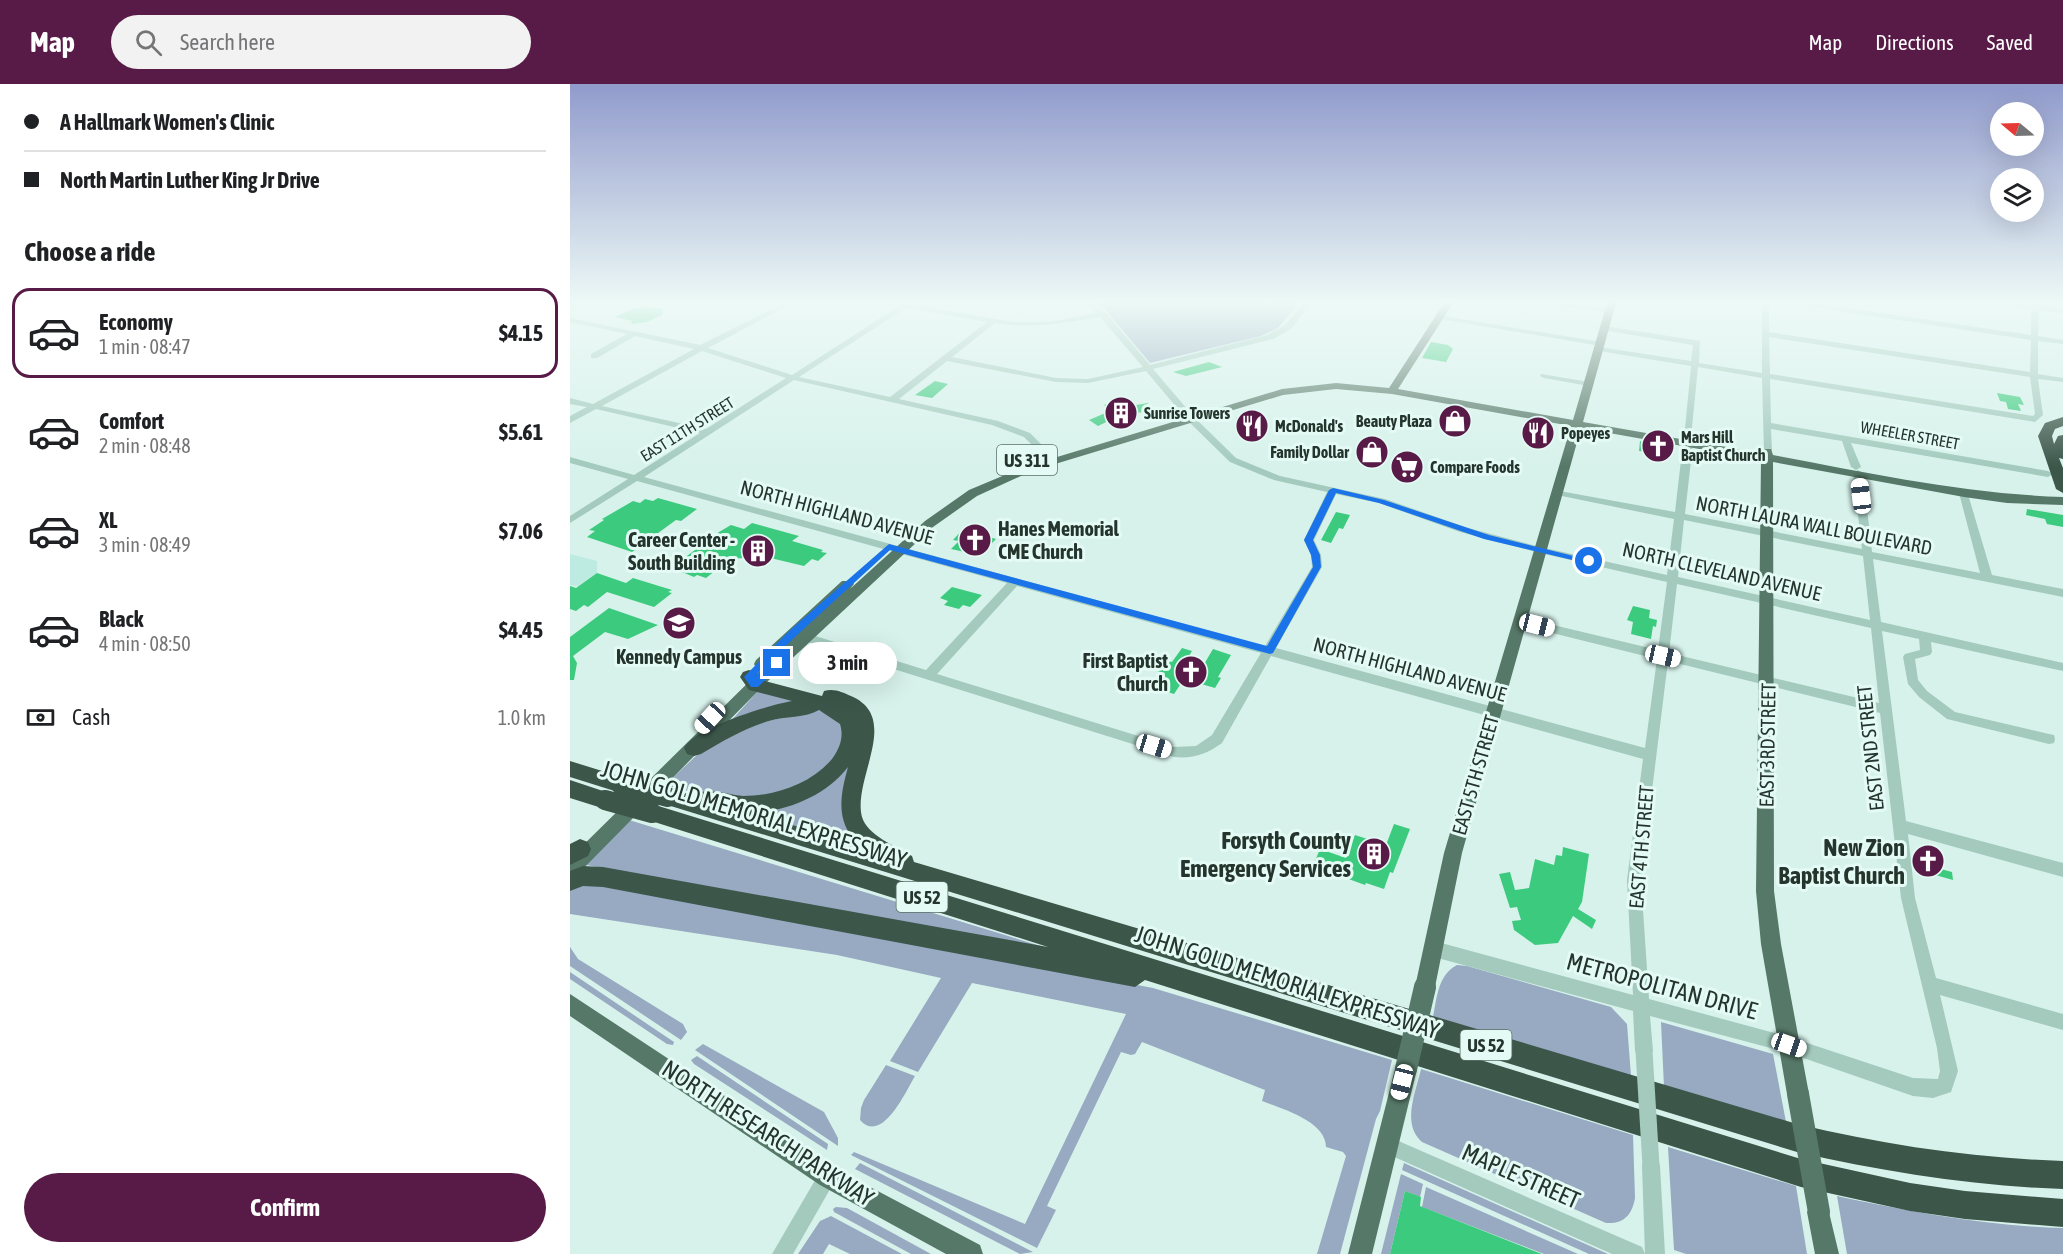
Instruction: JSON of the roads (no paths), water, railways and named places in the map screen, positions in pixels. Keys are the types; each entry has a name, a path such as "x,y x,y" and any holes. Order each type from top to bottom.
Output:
{"highway":[{"path":"2063,421 2050,426 2045,436 2063,491"},
{"path":"2063,439 2063,455"},
{"path":"660,805 756,804 780,800 821,781 839,764 850,743 849,722 840,712 756,679"},
{"path":"756,679 840,699 849,703 862,715 865,730 852,790 852,820 863,835 917,872"},
{"path":"694,748 726,729 766,713 800,706 826,705"},
{"name":"JOHN GOLD MEMORIAL EXPRESSWAY","path":"570,769 621,784 660,805 1190,984 1801,1173 1910,1197 1965,1205 2063,1213"},
{"name":"JOHN GOLD MEMORIAL EXPRESSWAY","path":"574,792 605,800 660,805 917,872 1797,1138 1900,1160 1982,1170 2063,1175"},
{"path":"570,881 583,876 603,877 1049,961 1190,984"}],"main road":[{"path":"1412,358 1394,388 1857,470 1990,490 2063,491"},
{"name":"EAST 5TH STREET","path":"1360,1254 1434,949 1453,853 1597,358"},
{"name":"US 311","path":"570,870 694,748 798,635 894,548 973,494 1049,457 1189,416 1282,392 1336,386 1394,388"},
{"name":"EAST 3RD STREET","path":"1767,454 1766,902 1771,944 1827,1254"},
{"path":"1857,470 1964,493 2007,499 2063,501"},
{"name":"US 311","path":"573,854 756,679"},
{"name":"NORTH RESEARCH PARKWAY","path":"570,1004 828,1177 971,1254"}],"street":[{"path":"570,420 683,358"},
{"path":"731,358 794,378 995,423 1027,435 1049,457"},
{"name":"EAST 11TH STREET","path":"570,520 825,358"},
{"path":"892,400 946,358 1066,381 1097,381 1191,358"},
{"name":"NORTH CLEVELAND AVENUE","path":"1138,358 1189,416 1233,460 1277,478 1382,501 1464,530 1540,550 2063,667"},
{"path":"1659,358 2038,418 2034,358"},
{"name":"EAST 4TH STREET","path":"1655,1254 1634,880 1672,580 1695,358"},
{"name":"EAST 3RD STREET","path":"1766,358 1767,454"},
{"path":"1916,358 2063,380"},
{"path":"1544,376 1589,384"},
{"path":"570,401 613,412 629,412 709,432"},
{"name":"WHEELER STREET","path":"1766,425 2048,474"},
{"name":"EAST 2ND STREET","path":"1845,438 1857,470 1908,898 1949,1071 1945,1086"},
{"name":"NORTH HIGHLAND AVENUE","path":"570,460 1494,711 1649,756"},
{"path":"798,635 1174,752 1195,753 1205,749 1216,739 1317,567 1316,555 1308,540 1333,490"},
{"name":"NORTH LAURA WALL BOULEVARD","path":"1557,492 2063,593"},
{"path":"1964,493 1987,578"},
{"path":"928,676 1016,581"},
{"path":"1520,621 1887,710"},
{"path":"1924,636 1926,652 1909,657 1912,681 1923,694 1951,716 2049,739"},
{"path":"1898,825 2063,870"},
{"name":"METROPOLITAN DRIVE","path":"1434,949 1789,1045 1913,1087 1933,1089 1945,1086"},
{"path":"1930,984 2063,1022"},
{"name":"MAPLE STREET","path":"1387,1145 1635,1254"},
{"path":"782,1254 828,1177"}],"place":[{"name":"Sunrise Towers","path":"1121,413"},
{"name":"Beauty Plaza","path":"1455,421"},
{"name":"McDonald's","path":"1252,426"},
{"name":"Popeyes","path":"1538,433"},
{"name":"Mars Hill Baptist Church","path":"1658,446"},
{"name":"Family Dollar","path":"1372,452"},
{"name":"Compare Foods","path":"1407,467"},
{"name":"Hanes Memorial CME Church","path":"975,540"},
{"name":"Career Center - South Building","path":"758,551"},
{"name":"Kennedy Campus","path":"679,623"},
{"name":"First Baptist Church","path":"1191,672"},
{"name":"Forsyth County Emergency Services","path":"1374,854"},
{"name":"New Zion Baptist Church","path":"1928,861"}]}
